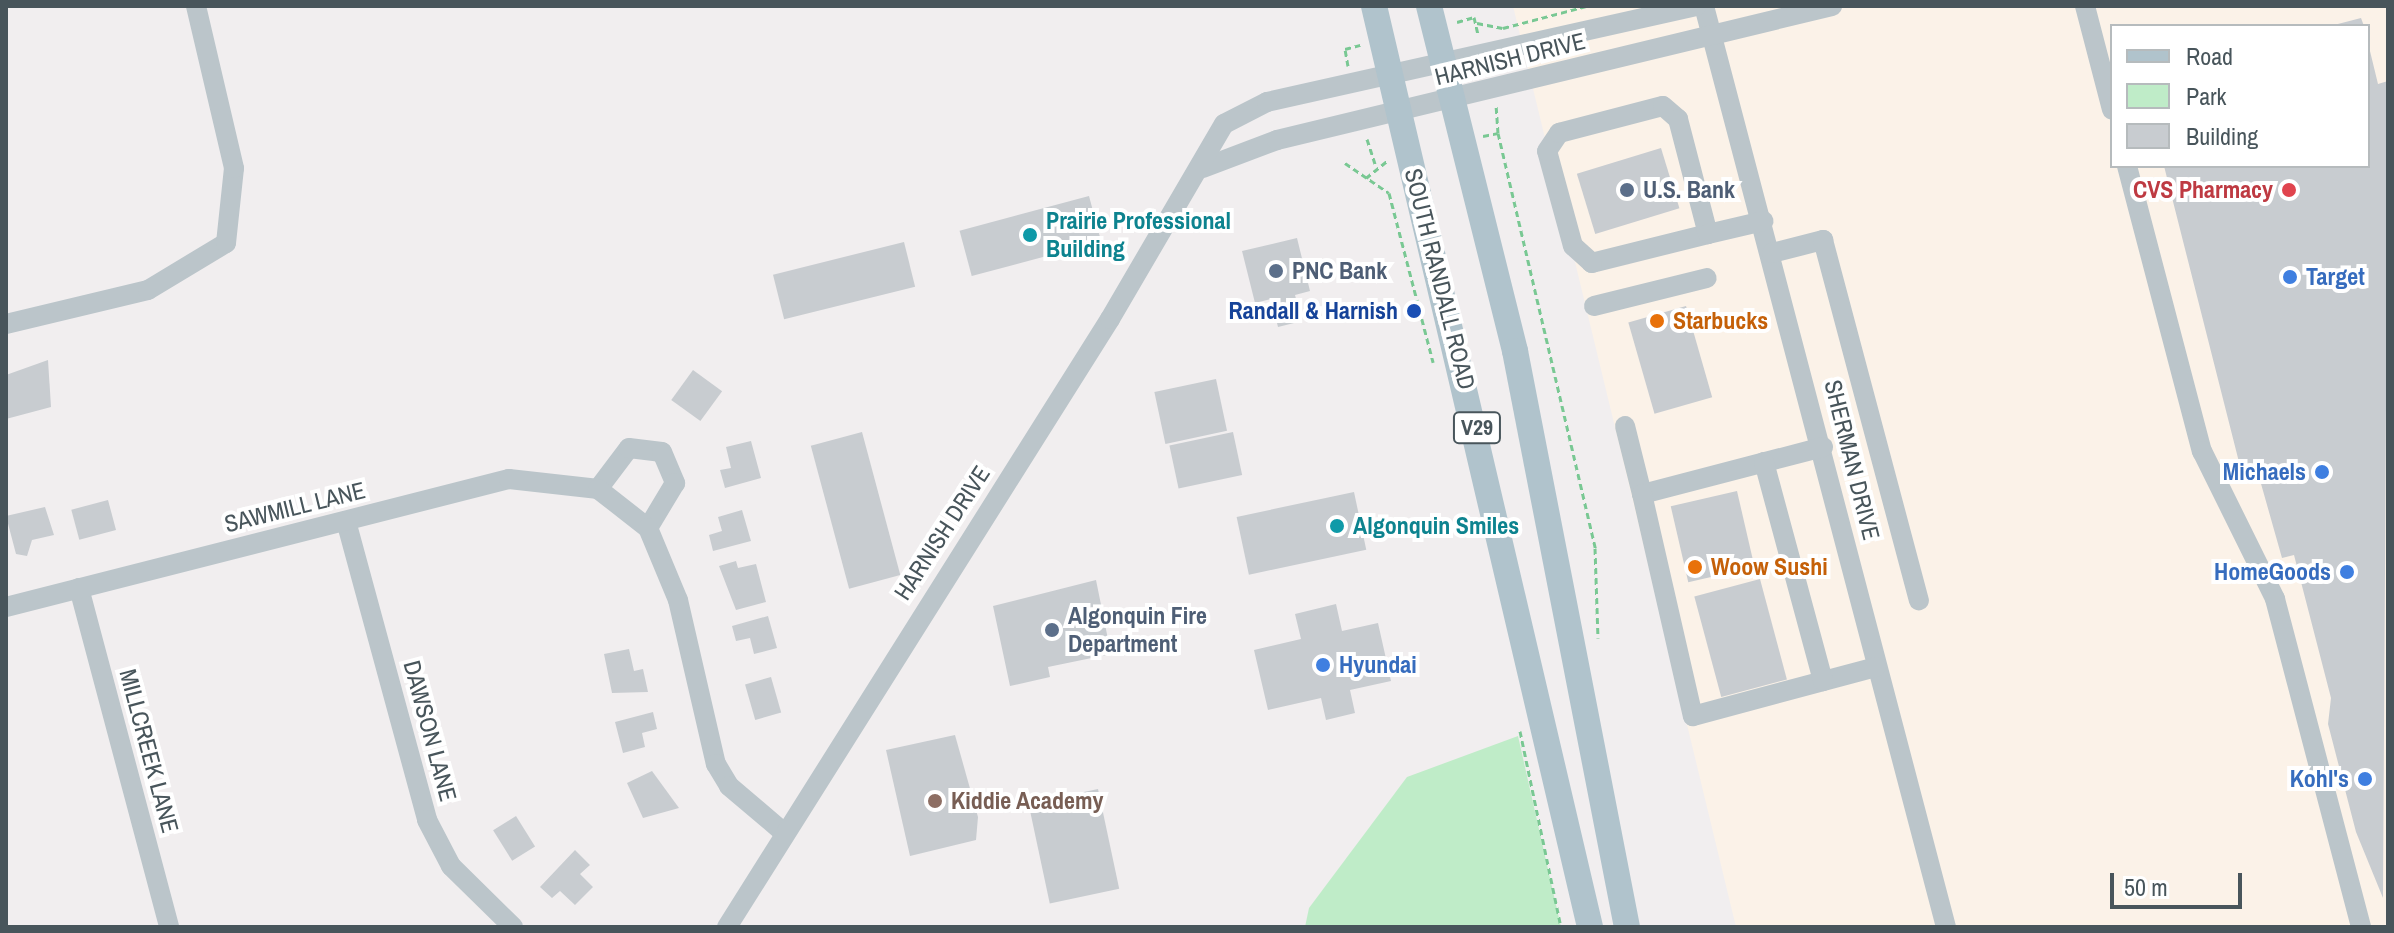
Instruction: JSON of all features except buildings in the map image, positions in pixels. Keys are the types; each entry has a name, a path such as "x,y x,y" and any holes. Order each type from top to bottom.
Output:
{"main road":[{"name":"SOUTH RANDALL ROAD","path":"1374,6 1590,927"},
{"name":"V29","path":"1429,6 1515,351 1627,927"}],"street":[{"path":"6,324 148,290 226,243 234,168 196,6"},
{"name":"HARNISH DRIVE","path":"727,927 782,831 1203,168 1224,124 1242,112 1389,73 1696,6"},
{"name":"SHERMAN DRIVE","path":"1704,6 1764,221 1876,667 1946,927"},
{"name":"HARNISH DRIVE","path":"1203,168 1277,140 1398,114 1832,6"},
{"path":"2085,6 2110,102"},
{"path":"1708,234 1678,119 1663,106 1559,133 1547,151 1573,246 1592,263 1764,221"},
{"path":"2128,168 2202,451 2275,599 2361,927"},
{"path":"1772,253 1823,240 1919,600"},
{"path":"1594,306 1707,278"},
{"path":"1625,426 1693,716 1876,667"},
{"path":"1642,494 1823,447"},
{"path":"648,528 675,483 662,452 629,448 598,489 648,528 675,588 716,764 729,786 782,831"},
{"path":"1764,462 1823,681"},
{"name":"SAWMILL LANE","path":"6,607 509,479 598,489"},
{"name":"DAWSON LANE","path":"346,521 427,820 451,866 513,927"},
{"name":"MILLCREEK LANE","path":"79,588 169,927"}],"path":[{"path":"1477,23 1503,28 1587,6"},
{"path":"1498,133 1595,548 1598,638"},
{"path":"1345,163 1389,193 1436,371"},
{"path":"1366,178 1375,164"},
{"path":"1517,716 1561,927"}],"shaded area":[{"path":"1513,6 2388,6 2388,927 1736,927"}],"green space":[{"path":"1518,736 1561,927 1305,927 1309,908 1407,777"}],"place":[{"name":"U.S. Bank","path":"1627,190"},
{"name":"CVS Pharmacy","path":"2289,190"},
{"name":"Prairie Professional Building","path":"1030,235"},
{"name":"PNC Bank","path":"1276,271"},
{"name":"Target","path":"2290,277"},
{"name":"Randall & Harnish","path":"1414,311"},
{"name":"Starbucks","path":"1657,321"},
{"name":"Michaels","path":"2322,472"},
{"name":"Algonquin Smiles","path":"1337,526"},
{"name":"Woow Sushi","path":"1695,567"},
{"name":"HomeGoods","path":"2347,572"},
{"name":"Algonquin Fire Department","path":"1052,630"},
{"name":"Hyundai","path":"1323,665"},
{"name":"Kohl's","path":"2365,779"},
{"name":"Kiddie Academy","path":"935,801"}]}
